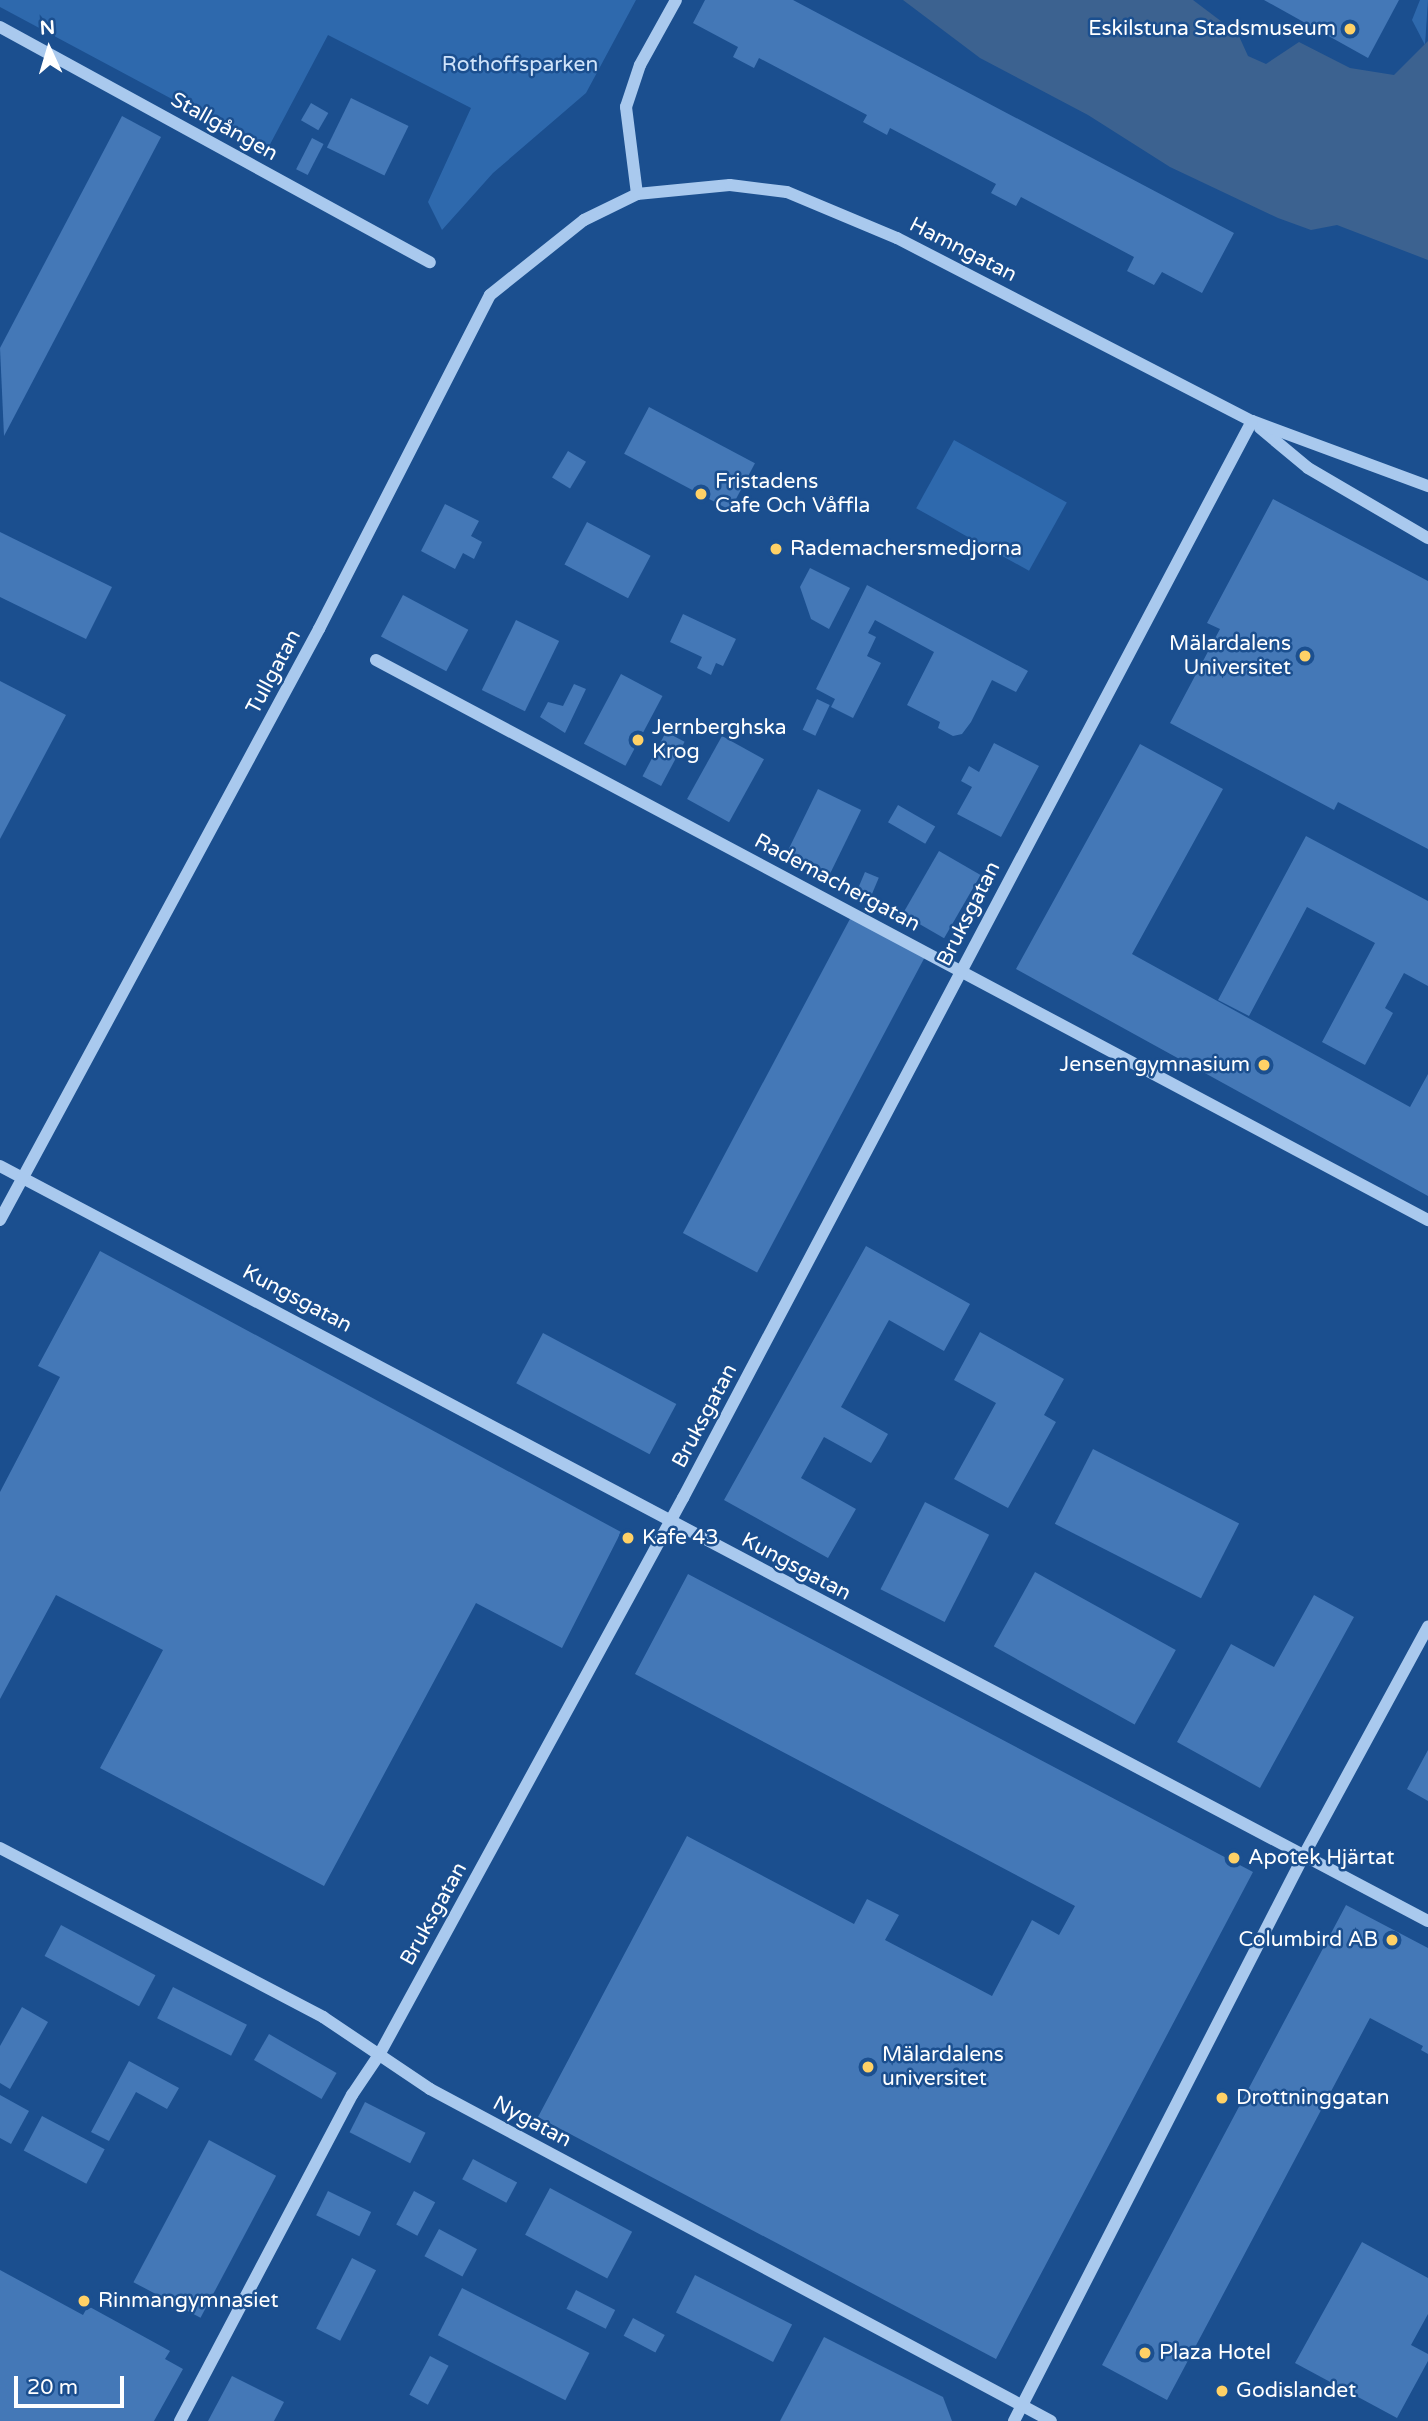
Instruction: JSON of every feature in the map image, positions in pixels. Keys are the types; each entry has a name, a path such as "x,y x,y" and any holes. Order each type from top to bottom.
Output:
{"street":[{"path":"637,194 626,107 640,65 676,0"},
{"name":"Stallgången","path":"0,27 430,262"},
{"name":"Hamngatan","path":"637,194 730,185 786,192 897,238 1252,421 1428,486"},
{"name":"Tullgatan","path":"0,1220 313,641 490,295 584,220 637,194"},
{"name":"Hamngatan","path":"1252,421 1308,468 1428,538"},
{"name":"Bruksgatan","path":"180,2421 352,2095 379,2054 672,1518 1252,421"},
{"name":"Rademachergatan","path":"376,660 1428,1220"},
{"name":"Kungsgatan","path":"0,1166 672,1518 735,1557 1428,1921"},
{"path":"1014,2421 1304,1856 1428,1627"},
{"name":"Nygatan","path":"0,1848 323,2017 430,2089 1051,2421"}],"green space":[{"name":"Rothoffsparken","path":"0,0 636,0 586,93 493,173 442,230 428,202 471,108 328,35 267,150 0,7"},
{"path":"1420,0 1428,0 1425,45 1412,20"},
{"path":"954,440 1067,503 1029,571 916,508"}],"shaded area":[{"path":"903,0 1193,0 1238,34 1248,56 1266,64 1299,42 1350,68 1394,75 1428,41 1428,260 1337,225 1311,230 1278,218 1170,167 1088,115 980,58"}],"building":[{"path":"705,0 793,0 1234,233 1202,293 1162,272 1154,285 1127,271 1134,257 1021,197 1016,206 991,193 996,184 890,128 887,135 863,122 867,115 759,58 754,68 733,57 738,47 693,23"},
{"name":"Eskilstuna Stadsmuseum","path":"1264,0 1399,0 1368,58"},
{"path":"351,98 409,126 384,175 327,147"},
{"path":"311,103 328,113 318,130 301,120"},
{"path":"122,116 161,137 4,436 0,348"},
{"path":"312,138 324,144 308,175 296,169"},
{"path":"649,407 755,463 730,510 624,454"},
{"path":"568,451 586,462 570,488 552,478"},
{"name":"Mälardalens Universitet","path":"1273,499 1428,581 1428,849 1338,802 1334,810 1170,723 1220,629 1207,623"},
{"path":"445,504 479,521 471,536 482,542 474,559 463,553 455,569 421,551"},
{"path":"587,522 651,556 628,598 564,564"},
{"path":"0,532 112,587 86,639 0,597"},
{"path":"810,568 850,588 829,629 811,619 800,587"},
{"path":"867,585 1028,671 1016,692 992,680 971,722 962,734 953,736 938,728 940,722 907,705 934,652 875,620 868,633 876,637 867,656 881,663 853,718 831,707 835,699 816,689"},
{"path":"403,595 468,630 446,671 381,636"},
{"path":"683,614 736,639 723,666 716,663 711,675 697,668 702,657 670,642"},
{"path":"516,620 559,641 525,711 482,690"},
{"path":"621,674 662,696 625,766 584,744"},
{"path":"0,681 66,715 0,839"},
{"path":"574,684 586,689 565,733 540,717 548,702 563,706"},
{"path":"817,699 830,705 815,736 803,730"},
{"path":"666,732 685,742 661,786 643,776"},
{"path":"722,736 764,759 729,822 687,799"},
{"path":"994,743 1039,766 1001,837 957,814 972,787 961,781 969,766 979,772"},
{"path":"1140,744 1223,789 1132,954 1410,1107 1428,1074 1428,1196 1016,969"},
{"path":"818,789 861,810 830,874 787,853"},
{"path":"898,805 935,826 925,844 888,822"},
{"path":"1306,836 1428,901 1428,986 1404,973 1385,1008 1393,1013 1365,1065 1322,1042 1375,943 1307,907 1249,1016 1218,1000"},
{"path":"939,851 981,875 944,938 902,914"},
{"path":"865,872 879,878 871,896 857,890"},
{"path":"851,917 925,956 757,1273 683,1233"},
{"path":"866,1246 970,1304 944,1351 889,1320 841,1407 888,1434 871,1463 824,1437 801,1478 856,1509 828,1558 724,1500"},
{"path":"100,1251 621,1532 562,1648 476,1603 324,1886 100,1768 163,1650 56,1595 0,1699 0,1492 60,1377 38,1366"},
{"path":"980,1332 1064,1379 1044,1415 1056,1422 1008,1508 954,1479 996,1403 954,1380"},
{"path":"543,1333 676,1404 650,1454 516,1383"},
{"path":"1093,1449 1239,1523 1201,1598 1055,1524"},
{"path":"925,1502 989,1535 945,1622 881,1589"},
{"path":"1035,1572 1176,1650 1135,1724 994,1646"},
{"name":"Mälardalens universitet","path":"688,1574 1253,1872 996,2359 538,2117 687,1836 854,1924 867,1899 899,1915 885,1940 992,1996 1032,1920 1059,1935 1075,1906 635,1674"},
{"path":"1314,1595 1354,1617 1260,1788 1177,1742 1231,1644 1274,1667"},
{"path":"1428,1750 1428,1801 1407,1789"},
{"path":"1346,1905 1428,1948 1428,2054 1421,2050 1423,2046 1370,2018 1167,2400 1102,2365"},
{"path":"61,1925 155,1975 139,2006 45,1956"},
{"path":"173,1987 247,2025 231,2056 157,2018"},
{"path":"22,2007 48,2022 10,2089 0,2083 0,2046"},
{"path":"269,2034 337,2073 322,2099 254,2060"},
{"path":"129,2061 179,2088 167,2109 136,2092 109,2141 91,2132"},
{"path":"0,2095 29,2111 11,2144 0,2138"},
{"path":"365,2102 426,2133 410,2163 350,2132"},
{"path":"42,2116 105,2149 86,2184 24,2150"},
{"path":"209,2140 276,2176 201,2318 133,2282"},
{"path":"473,2159 517,2182 506,2203 462,2179"},
{"path":"550,2188 632,2232 607,2278 525,2235"},
{"path":"328,2191 371,2212 359,2236 316,2215"},
{"path":"414,2191 435,2202 417,2236 396,2225"},
{"path":"439,2229 477,2249 462,2277 424,2256"},
{"path":"1362,2242 1428,2278 1428,2314 1411,2345 1428,2354 1428,2361 1397,2418 1295,2363"},
{"path":"352,2258 376,2270 340,2341 316,2328"},
{"name":"Rinmangymnasiet","path":"0,2270 83,2315 88,2306 170,2351 165,2359 183,2369 154,2421 0,2421"},
{"path":"695,2275 792,2324 773,2362 676,2312"},
{"path":"462,2288 589,2353 565,2400 438,2335"},
{"path":"576,2290 615,2310 606,2329 566,2309"},
{"path":"633,2318 665,2335 655,2353 624,2336"},
{"path":"824,2337 943,2397 952,2421 780,2421"},
{"path":"430,2356 449,2366 428,2405 409,2395"},
{"path":"232,2376 284,2402 274,2421 208,2421"}],"place":[{"name":"Eskilstuna Stadsmuseum","path":"1350,29"},
{"name":"Fristadens Cafe Och Våffla","path":"701,494"},
{"name":"Rademachersmedjorna","path":"776,549"},
{"name":"Mälardalens Universitet","path":"1305,656"},
{"name":"Jernberghska Krog","path":"638,740"},
{"name":"Jensen gymnasium","path":"1264,1065"},
{"name":"Kafe 43","path":"628,1538"},
{"name":"Apotek Hjärtat","path":"1234,1858"},
{"name":"Columbird AB","path":"1392,1940"},
{"name":"Mälardalens universitet","path":"868,2067"},
{"name":"Drottninggatan","path":"1222,2098"},
{"name":"Rinmangymnasiet","path":"84,2301"},
{"name":"Plaza Hotel","path":"1145,2353"},
{"name":"Godislandet","path":"1222,2391"}]}
